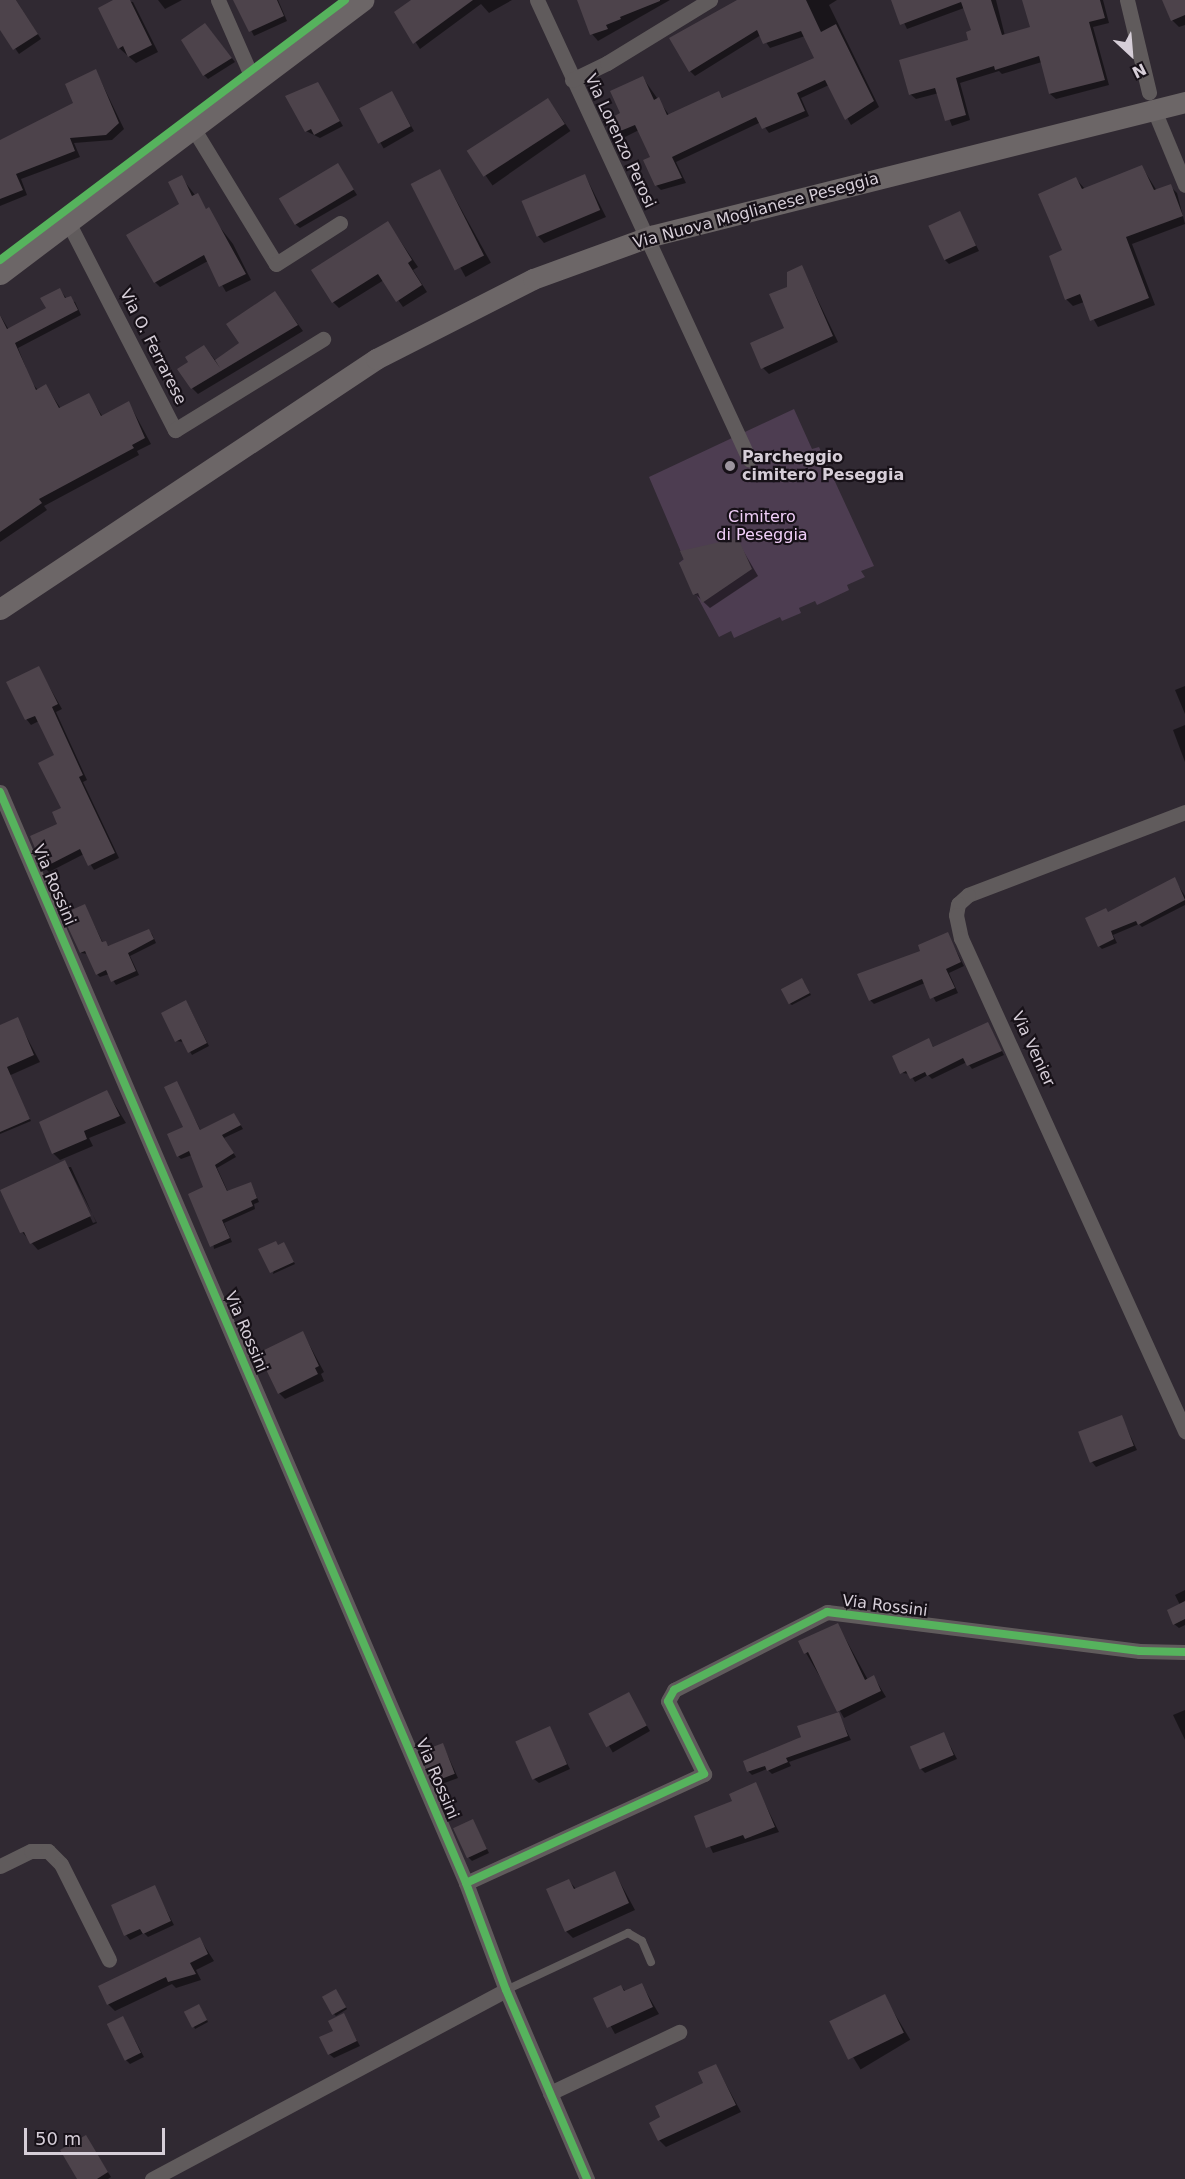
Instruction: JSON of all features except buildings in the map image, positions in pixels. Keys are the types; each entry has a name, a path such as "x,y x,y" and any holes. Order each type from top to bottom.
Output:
{"main road":[{"path":"0,274 363,0"},
{"name":"Via Nuova Moglianese Peseggia","path":"0,609 228,455 376,359 533,279 645,238 1151,101 1185,102"}],"street":[{"path":"218,0 254,82"},
{"name":"Via Lorenzo Perosi","path":"537,0 749,459"},
{"path":"572,80 608,63 710,0"},
{"path":"1127,0 1151,101 1185,185"},
{"path":"193,128 276,264 340,223"},
{"name":"Via O. Ferrarese","path":"68,222 175,430 323,339"},
{"name":"Via Rossini","path":"0,792 466,1883 506,1990 587,2179"},
{"name":"Via Venier","path":"1185,812 968,896 958,904 956,915 961,938 1185,1431"},
{"name":"Via Rossini","path":"466,1883 704,1774 668,1701 674,1690 826,1612 1140,1651 1185,1652"},
{"path":"0,1866 31,1851 48,1851 61,1864 109,1960"},
{"path":"152,2179 506,1990"},
{"path":"550,2093 679,2032"}],"lane":[{"path":"506,1990 628,1933 642,1941 651,1962"}],"green space":[{"name":"Cimitero di Peseggia","path":"794,409 812,449 819,447 874,566 861,571 865,577 847,585 849,590 817,605 815,601 799,608 801,613 782,621 780,617 734,638 731,631 719,637 679,563 684,559 649,477"}],"cycle path":[{"path":"0,260 345,0"},
{"path":"0,792 466,1883 506,1990 587,2179"},
{"path":"466,1883 704,1774 668,1701 674,1690 827,1612 1140,1651 1185,1652"}],"place":[{"name":"Parcheggio cimitero Peseggia","path":"730,466"}]}
